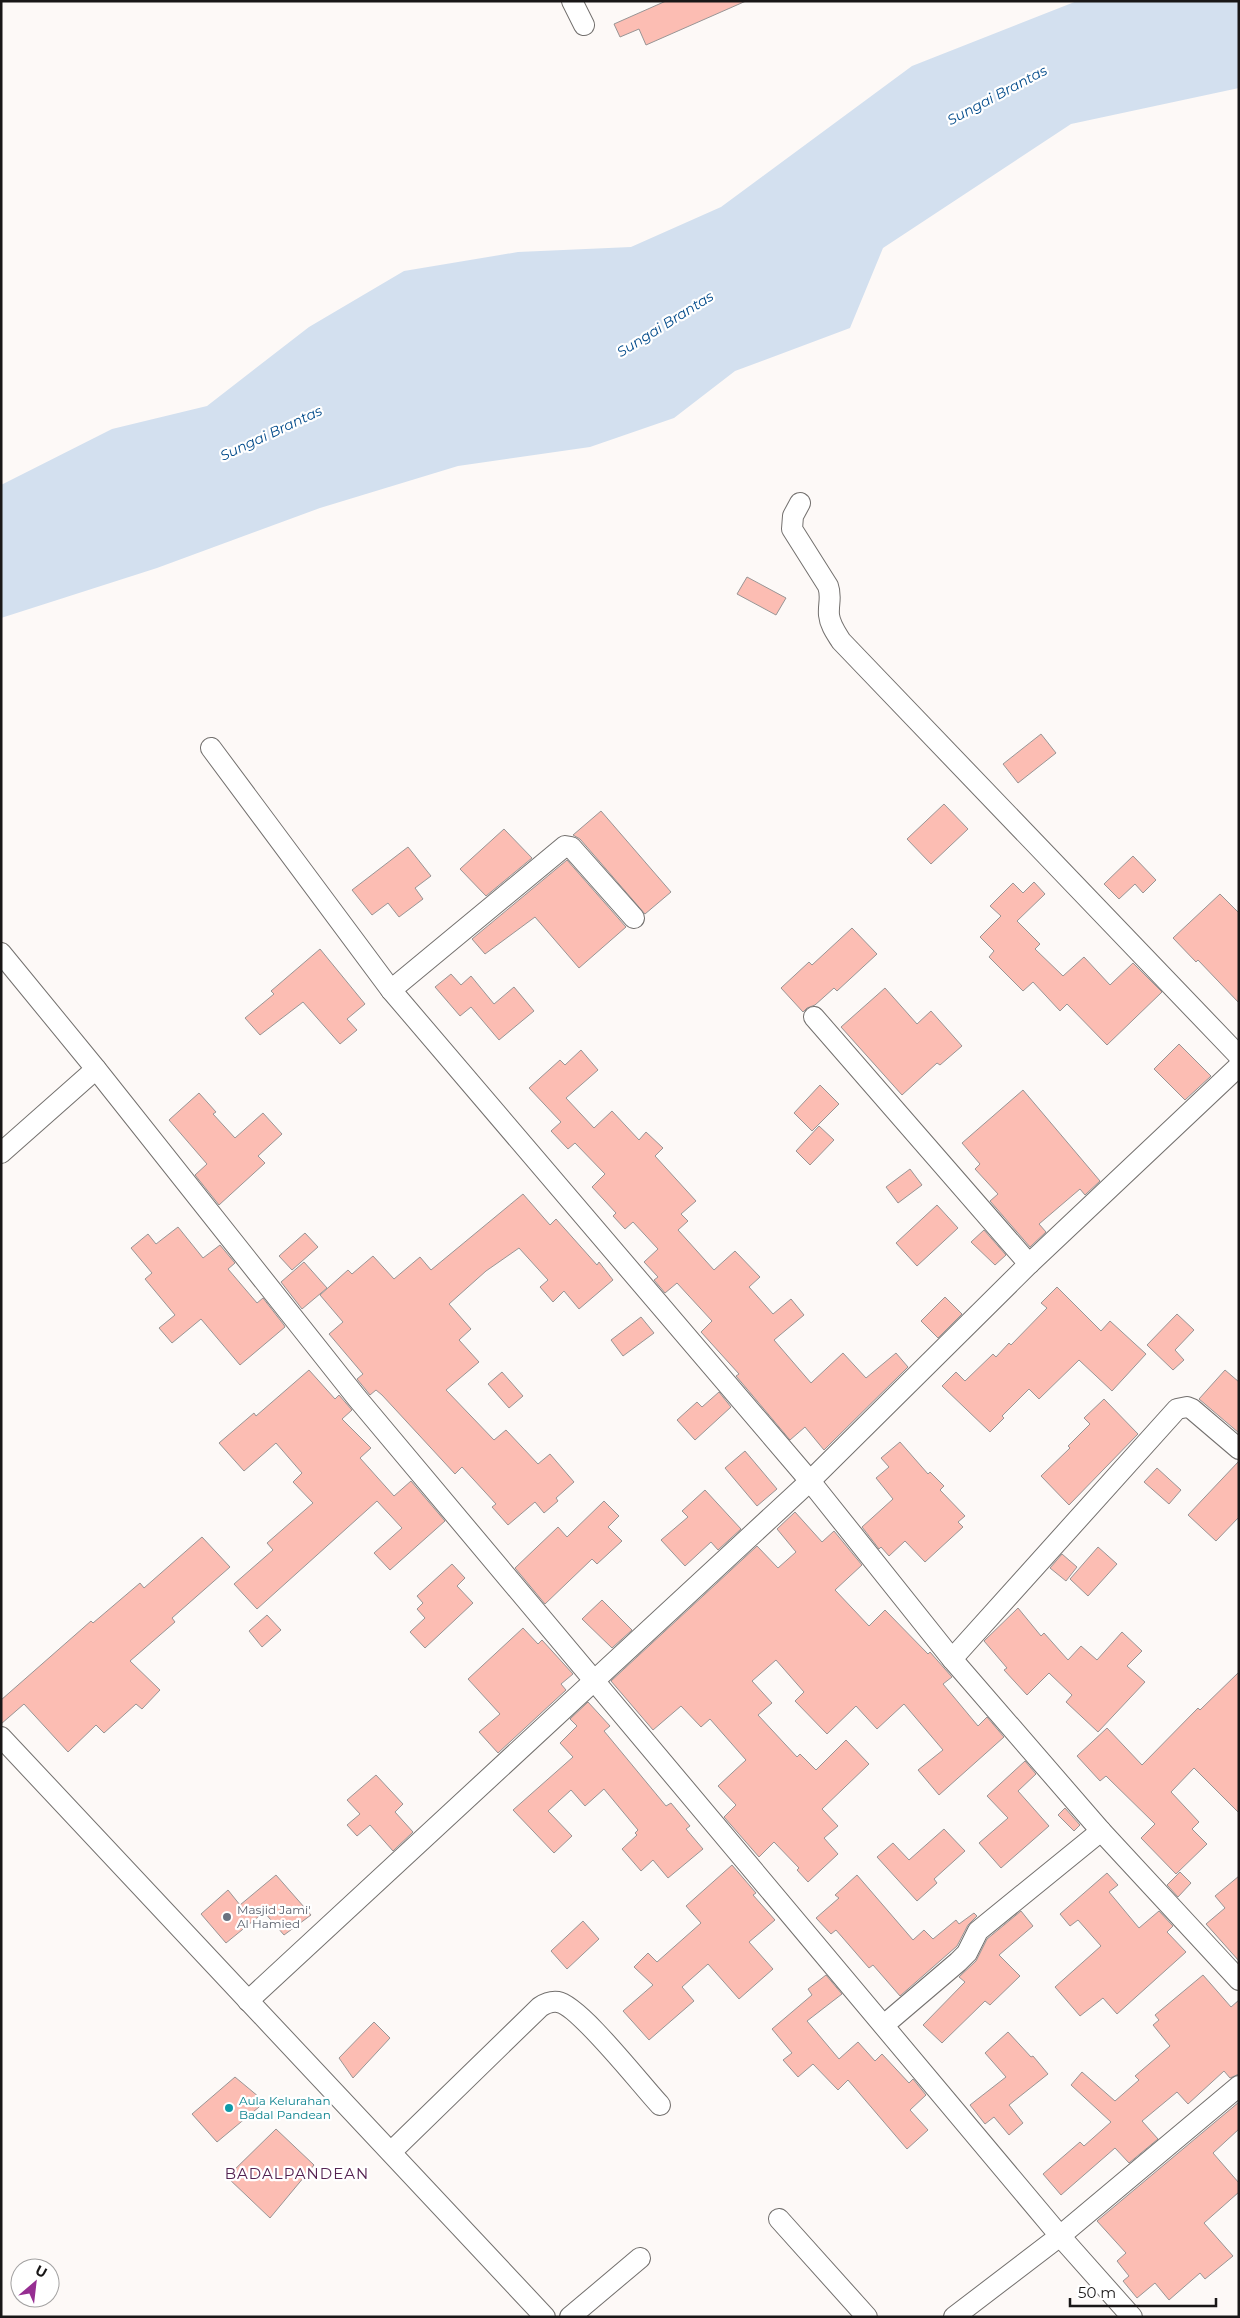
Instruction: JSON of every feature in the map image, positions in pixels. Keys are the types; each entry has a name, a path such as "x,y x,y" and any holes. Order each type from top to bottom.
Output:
{"street":[{"path":"572,1 584,25"},
{"path":"800,503 793,516 792,529 828,586 831,596 828,613 841,641 1239,1056"},
{"path":"211,748 391,990 810,1481 952,1660 1101,1831 1239,1980"},
{"path":"391,990 565,846 571,847 634,918"},
{"path":"1,953 96,1069 357,1398 593,1682 1060,2236 1132,2317"},
{"path":"814,1017 1029,1264"},
{"path":"248,2001 810,1481 1029,1264 1239,1066"},
{"path":"1,1153 96,1069"},
{"path":"952,1660 1177,1409 1187,1407 1192,1409 1238,1446"},
{"path":"1,1737 545,2317"},
{"path":"884,2025 963,1957 978,1932 1101,1831"},
{"path":"391,2152 540,2006 548,2002 559,2002 569,2006 586,2021 660,2105"},
{"path":"954,2317 1060,2236 1239,2086"},
{"path":"779,2219 866,2317"},
{"path":"570,2317 640,2258"}],"water":[{"name":"Sungai Brantas","path":"1077,1 1239,1 1239,88 1071,124 883,248 850,328 735,371 674,418 590,447 458,466 320,508 157,568 1,618 1,485 112,429 207,406 309,327 404,271 518,252 631,247 721,207 912,66"}],"building":[{"path":"666,1 746,1 646,45 639,29 620,37 614,24"},
{"path":"747,577 786,598 776,615 737,594"},
{"path":"1041,734 1056,753 1018,783 1003,764"},
{"path":"944,804 968,829 931,864 907,839"},
{"path":"601,811 671,892 645,914 580,839 573,835"},
{"path":"504,829 532,858 486,896 460,869"},
{"path":"408,847 431,876 415,888 423,899 399,917 388,903 372,915 352,890"},
{"path":"1133,856 1156,880 1143,893 1135,884 1119,899 1104,884"},
{"path":"567,860 626,927 579,968 535,917 485,954 472,939"},
{"path":"1034,882 1045,894 1017,921 1040,944 1035,949 1063,976 1084,957 1110,985 1133,963 1162,992 1107,1045 1067,1004 1060,1011 1033,982 1023,991 989,957 994,951 980,937 1001,916 990,906 1013,883 1023,893"},
{"path":"1220,894 1239,913 1239,1003 1198,960 1196,962 1173,938"},
{"path":"852,928 877,954 837,991 834,988 815,1005 803,1012 781,988 809,962 812,965"},
{"path":"320,949 365,1004 347,1019 357,1030 340,1044 303,1002 260,1035 245,1018 274,994 271,991"},
{"path":"451,974 461,985 471,976 494,1004 514,987 534,1011 499,1040 471,1007 460,1016 435,987"},
{"path":"885,988 917,1024 931,1011 962,1046 940,1065 937,1063 902,1095 841,1027"},
{"path":"1179,1044 1211,1076 1185,1100 1154,1069"},
{"path":"581,1050 598,1070 566,1098 594,1128 612,1111 639,1140 646,1132 663,1148 655,1156 696,1201 681,1214 688,1221 678,1230 714,1270 735,1251 760,1277 749,1287 773,1314 791,1299 804,1315 774,1340 811,1383 843,1353 866,1378 896,1353 908,1367 824,1450 805,1427 790,1440 736,1376 739,1374 701,1332 712,1321 677,1283 665,1293 654,1280 658,1277 644,1262 658,1249 633,1222 625,1229 613,1216 616,1213 592,1187 605,1174 575,1143 568,1149 551,1131 561,1122 529,1088 560,1060 565,1065"},
{"path":"820,1085 839,1104 812,1131 794,1113"},
{"path":"1023,1090 1100,1181 1085,1195 1080,1189 1039,1224 1046,1232 1030,1247 990,1201 998,1194 975,1169 980,1164 962,1143"},
{"path":"199,1093 216,1112 213,1114 235,1138 263,1113 282,1134 258,1156 265,1163 219,1205 195,1175 207,1164 169,1120"},
{"path":"819,1126 834,1140 810,1165 796,1151"},
{"path":"910,1169 922,1185 898,1203 886,1187"},
{"path":"523,1194 550,1225 556,1219 597,1265 599,1262 613,1280 579,1309 564,1291 553,1302 540,1287 548,1280 519,1248 486,1271 449,1304 471,1329 459,1340 479,1362 446,1390 494,1440 506,1430 538,1464 550,1454 574,1482 556,1498 558,1501 544,1513 535,1502 508,1525 492,1507 496,1504 462,1467 455,1474 382,1395 376,1390 370,1395 357,1379 363,1374 329,1334 343,1322 320,1295 348,1270 352,1274 373,1256 394,1279 420,1257 431,1270"},
{"path":"937,1205 958,1228 917,1266 896,1243"},
{"path":"178,1227 203,1258 220,1245 235,1263 228,1269 257,1303 263,1298 285,1327 240,1365 201,1319 172,1343 159,1328 175,1315 145,1279 152,1273 131,1248 148,1234 156,1244"},
{"path":"984,1230 1006,1255 995,1265 971,1242"},
{"path":"305,1233 318,1247 292,1270 279,1256"},
{"path":"304,1262 327,1288 302,1309 281,1282"},
{"path":"1057,1287 1101,1331 1110,1321 1146,1354 1112,1391 1079,1360 1039,1399 1029,1389 1002,1416 1004,1418 990,1432 942,1386 956,1372 965,1381 993,1354 996,1357 1009,1343 1011,1345 1047,1308 1041,1303"},
{"path":"945,1297 962,1314 938,1338 921,1321"},
{"path":"1177,1314 1194,1330 1175,1350 1184,1360 1173,1370 1147,1345"},
{"path":"641,1317 654,1333 623,1356 611,1340"},
{"path":"309,1370 335,1399 339,1395 352,1410 342,1419 371,1448 360,1458 394,1496 411,1481 445,1521 390,1570 374,1553 402,1528 377,1501 257,1609 234,1584 273,1550 267,1543 313,1503 293,1482 302,1473 276,1443 244,1471 219,1443 254,1413 256,1416"},
{"path":"1225,1370 1239,1382 1239,1433 1199,1399"},
{"path":"502,1372 523,1396 509,1408 488,1384"},
{"path":"719,1392 731,1407 695,1440 677,1420 697,1402 702,1407"},
{"path":"1104,1399 1138,1434 1069,1505 1041,1476 1070,1448 1068,1446 1090,1424 1084,1418"},
{"path":"900,1442 928,1474 930,1472 944,1486 940,1490 965,1516 958,1522 963,1527 925,1562 905,1541 889,1556 881,1547 879,1549 862,1527 893,1499 876,1478 889,1467 881,1458"},
{"path":"745,1451 777,1489 757,1506 725,1468"},
{"path":"1239,1461 1239,1517 1216,1541 1188,1515"},
{"path":"1157,1468 1181,1490 1169,1504 1144,1482"},
{"path":"705,1490 741,1529 718,1550 711,1542 685,1566 661,1540 688,1517 682,1511"},
{"path":"604,1501 619,1516 608,1527 622,1541 597,1564 592,1559 545,1604 515,1568 558,1527 567,1537"},
{"path":"795,1512 822,1542 834,1531 862,1565 835,1590 869,1626 885,1610 928,1654 930,1652 952,1677 943,1684 978,1726 987,1717 1004,1737 939,1795 918,1770 943,1750 904,1704 877,1729 856,1706 827,1734 795,1701 804,1692 776,1660 752,1681 772,1703 758,1715 797,1757 800,1754 816,1770 846,1740 869,1764 822,1809 838,1826 824,1838 838,1854 808,1882 797,1870 799,1868 774,1842 759,1857 724,1817 736,1805 718,1786 746,1760 710,1719 701,1727 681,1706 653,1730 611,1681 757,1546 778,1568 796,1552 777,1529"},
{"path":"202,1537 230,1567 172,1618 175,1622 130,1661 160,1690 142,1709 136,1704 104,1733 96,1725 68,1752 24,1704 1,1724 1,1700 91,1621 93,1623 140,1583 144,1588"},
{"path":"1098,1547 1117,1564 1088,1596 1070,1579"},
{"path":"1062,1554 1077,1567 1066,1581 1050,1568"},
{"path":"452,1564 465,1578 457,1586 473,1603 425,1648 410,1632 425,1618 417,1609 423,1603 417,1596"},
{"path":"602,1600 632,1630 612,1648 582,1619"},
{"path":"1018,1608 1041,1636 1044,1633 1068,1660 1081,1646 1097,1660 1122,1632 1142,1651 1127,1666 1145,1682 1098,1732 1066,1702 1072,1695 1049,1673 1027,1695 1004,1670 1007,1668 984,1641"},
{"path":"267,1615 281,1630 262,1647 249,1631"},
{"path":"523,1628 538,1644 542,1640 573,1674 561,1684 566,1690 498,1753 479,1732 500,1714 468,1679"},
{"path":"1239,1672 1239,1813 1194,1768 1171,1792 1199,1822 1192,1829 1207,1844 1176,1874 1141,1838 1155,1824 1106,1776 1100,1781 1077,1756 1107,1728 1142,1765 1198,1708 1200,1710"},
{"path":"588,1702 610,1726 604,1731 666,1806 671,1803 690,1826 686,1829 703,1849 668,1878 653,1860 641,1871 622,1849 637,1835 635,1833 638,1830 604,1789 585,1806 571,1790 548,1811 572,1836 554,1853 513,1810 573,1757 560,1743 577,1726 570,1719"},
{"path":"1025,1761 1036,1774 1018,1791 1049,1826 1001,1868 979,1843 1008,1818 987,1796"},
{"path":"376,1775 403,1804 395,1812 413,1832 393,1851 370,1825 357,1836 347,1825 360,1814 347,1800"},
{"path":"1065,1808 1080,1825 1074,1831 1058,1815"},
{"path":"944,1829 965,1851 934,1879 937,1883 917,1901 877,1857 893,1843 909,1860"},
{"path":"732,1865 756,1893 753,1895 775,1920 749,1942 773,1969 739,1999 708,1964 682,1987 694,2001 649,2040 623,2011 653,1985 634,1967 648,1953 657,1962 701,1923 686,1906"},
{"path":"1180,1872 1191,1883 1178,1897 1167,1885"},
{"path":"1107,1873 1118,1885 1109,1892 1139,1928 1159,1911 1173,1926 1167,1932 1186,1952 1117,2014 1103,1998 1080,2016 1055,1987 1101,1946 1078,1920 1070,1926 1060,1914"},
{"path":"276,1875 311,1915 284,1935 264,1912 226,1943 201,1914 228,1890 240,1905"},
{"path":"857,1875 913,1940 924,1930 933,1939 956,1920 959,1924 974,1913 977,1916 968,1925 957,1946 900,1996 873,1965 869,1968 836,1930 831,1934 816,1918 839,1898 835,1895"},
{"path":"1239,1876 1239,1961 1206,1924 1225,1908 1215,1896"},
{"path":"1021,1911 1033,1926 999,1955 1020,1976 990,2005 985,2001 942,2043 923,2025 965,1982 959,1977 976,1961 987,1939"},
{"path":"583,1921 599,1939 567,1969 551,1951"},
{"path":"826,1975 842,1994 807,2021 839,2059 858,2042 875,2061 882,2054 909,2083 913,2079 926,2095 910,2110 928,2130 907,2149 848,2080 838,2090 813,2064 798,2077 783,2060 792,2053 772,2029 812,1995 808,1989"},
{"path":"1203,1975 1231,2007 1239,2000 1239,2074 1230,2078 1224,2071 1188,2104 1177,2092 1142,2121 1158,2139 1129,2163 1115,2148 1061,2195 1043,2174 1080,2142 1084,2146 1111,2122 1071,2085 1082,2072 1115,2101 1139,2080 1135,2076 1170,2046 1153,2025 1159,2020 1155,2015"},
{"path":"374,2022 390,2038 353,2078 339,2058"},
{"path":"1008,2032 1031,2057 1033,2056 1048,2074 1009,2105 1023,2123 1009,2135 994,2117 985,2124 970,2105 1006,2077 985,2053"},
{"name":"Aula Kelurahan Badal Pandean","path":"235,2077 265,2102 217,2142 192,2114"},
{"path":"1239,2102 1239,2129 1213,2153 1239,2183 1239,2192 1204,2223 1233,2256 1205,2279 1200,2273 1169,2300 1155,2283 1137,2298 1123,2281 1129,2276 1117,2261 1126,2253 1097,2221"},
{"path":"276,2129 314,2165 270,2218 227,2177"}],"place":[{"name":"Masjid Jami' Al Hamied","path":"227,1917"},
{"name":"Aula Kelurahan Badal Pandean","path":"229,2108"}],"district":[{"name":"BADALPANDEAN","path":"297,2174"}]}
